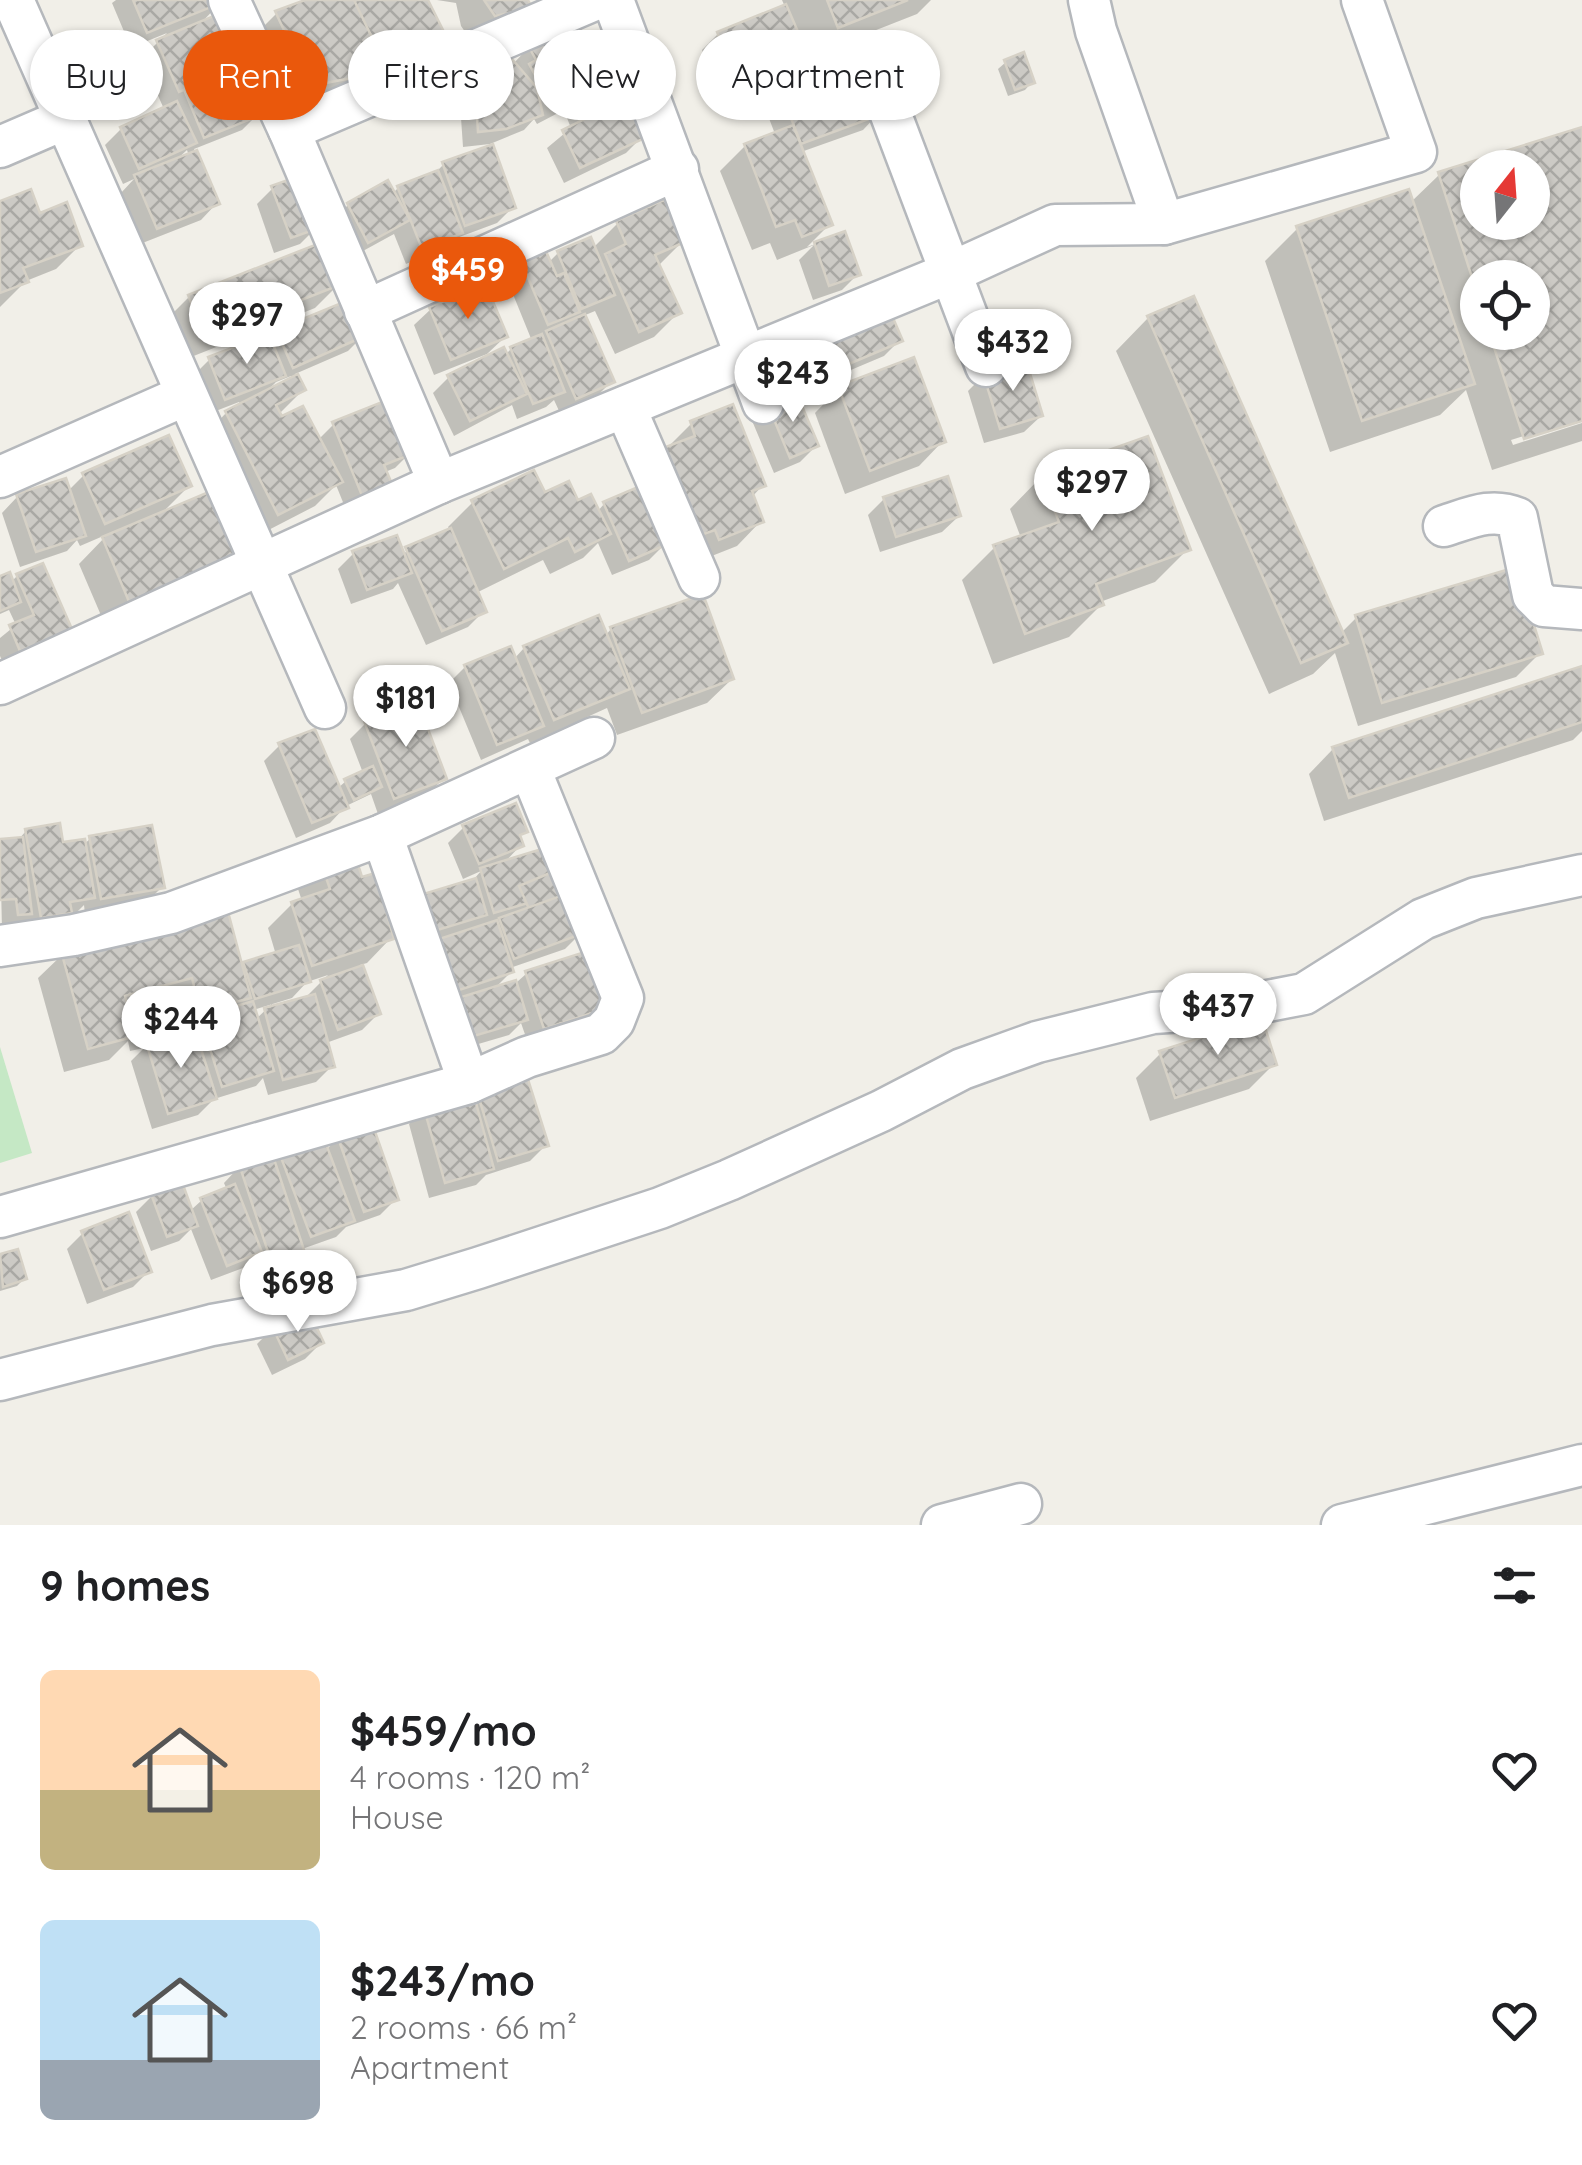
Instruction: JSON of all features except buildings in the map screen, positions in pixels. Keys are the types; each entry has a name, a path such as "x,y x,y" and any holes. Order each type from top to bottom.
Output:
{"street":[{"path":"230,0 290,130 440,482"},
{"path":"290,130 594,0"},
{"path":"614,0 763,403"},
{"path":"1089,0 1096,32 1164,224"},
{"path":"0,684 440,482 952,272 1055,225 1164,224 1416,152 1362,0"},
{"path":"18,2 30,32"},
{"path":"0,147 63,120"},
{"path":"65,120 325,708"},
{"path":"893,120 986,366"},
{"path":"366,311 678,169"},
{"path":"0,476 186,395"},
{"path":"625,406 699,578"},
{"path":"1444,526 1487,512 1503,512 1517,518 1532,594 1544,606 1582,609"},
{"path":"0,946 74,935 171,912 382,836 594,738"},
{"path":"0,1216 468,1083 526,1057 601,1034 614,1021 623,998 530,769"},
{"path":"382,836 468,1083"},
{"path":"0,1380 212,1326 406,1290 478,1268 676,1202 981,1062 1037,1042 1153,1013 1230,1008 1304,994 1422,919 1476,898 1582,875"},
{"path":"1342,1525 1582,1465"},
{"path":"942,1525 1021,1504"}],"green space":[{"path":"0,1047 32,1153 0,1163"}]}
